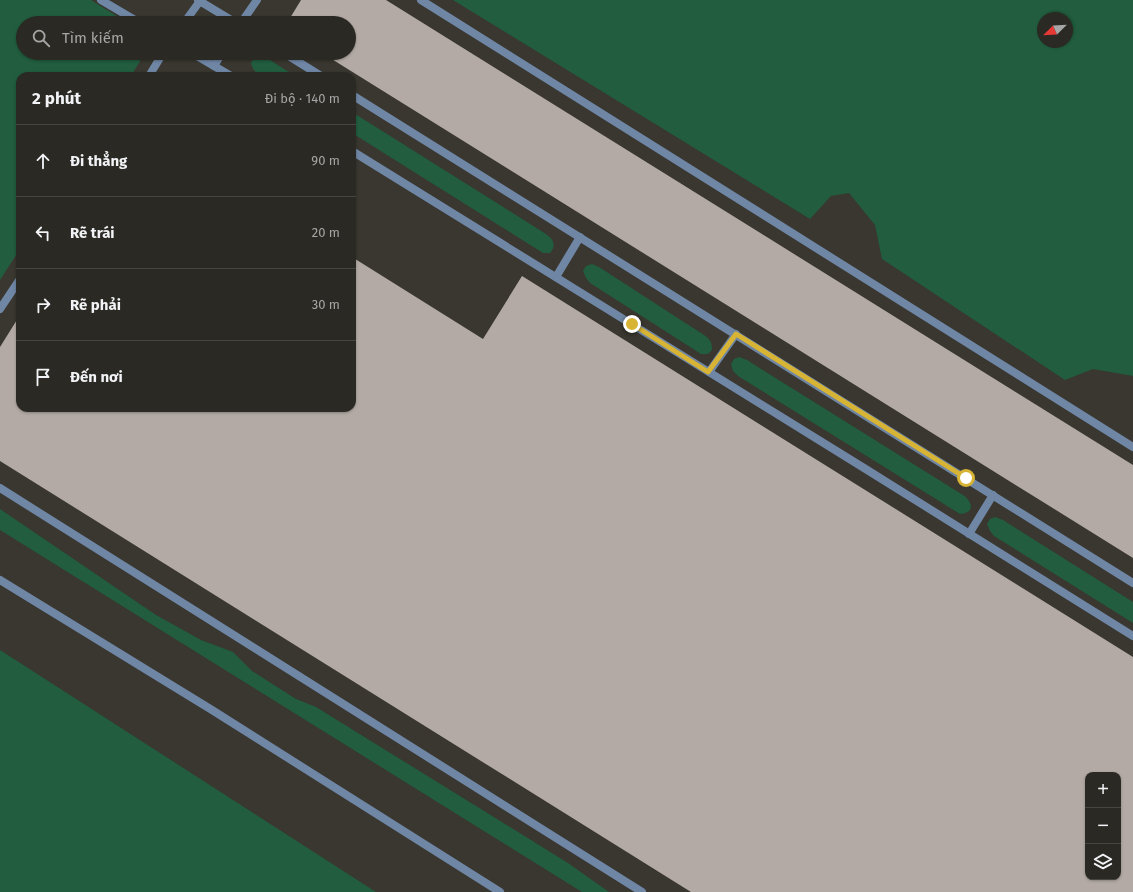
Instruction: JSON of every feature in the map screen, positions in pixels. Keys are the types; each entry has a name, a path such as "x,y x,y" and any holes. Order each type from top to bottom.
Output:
{"street":[{"path":"101,0 128,16"},
{"path":"189,16 199,0 225,16"},
{"path":"246,16 256,0"},
{"path":"421,0 1133,448"},
{"path":"151,72 159,60"},
{"path":"204,60 224,72"},
{"path":"214,66 218,60"},
{"path":"295,60 315,72"},
{"path":"356,97 1133,583"},
{"path":"356,153 1133,636"},
{"path":"556,277 580,237"},
{"path":"0,309 16,285"},
{"path":"708,372 736,334"},
{"path":"0,488 642,892"},
{"path":"969,534 993,495"},
{"path":"0,580 212,710 500,892"}],"green space":[{"path":"0,0 91,0 117,16 16,16 16,60 141,60 133,72 16,72 16,255 0,280"},
{"path":"453,0 1133,0 1133,376 1093,369 1065,380 882,259 875,225 849,193 831,196 810,219"},
{"path":"253,60 270,60 289,72 256,72 251,63"},
{"path":"356,115 546,234 551,238 554,245 550,253 543,253 356,136"},
{"path":"592,264 599,267 706,336 711,343 712,350 708,354 701,354 590,283 583,271 586,266"},
{"path":"739,357 747,360 963,495 969,501 971,507 968,512 960,514 738,376 733,371 731,364 734,359"},
{"path":"0,509 156,615 201,640 233,652 252,671 296,699 316,707 568,863 609,892 582,892 0,530"},
{"path":"995,517 1003,520 1133,602 1133,623 994,536 987,524 990,519"},
{"path":"0,650 376,892 0,892"}],"building":[{"path":"301,0 386,0 1133,465 1133,558 356,74 356,72 353,72 333,60 356,60 356,16 291,16"},
{"path":"356,260 483,339 522,276 1133,657 1133,892 691,892 0,461 0,347 16,321 16,412 356,412"}],"route":[{"path":"632,324 708,372 736,334 966,478"}]}
